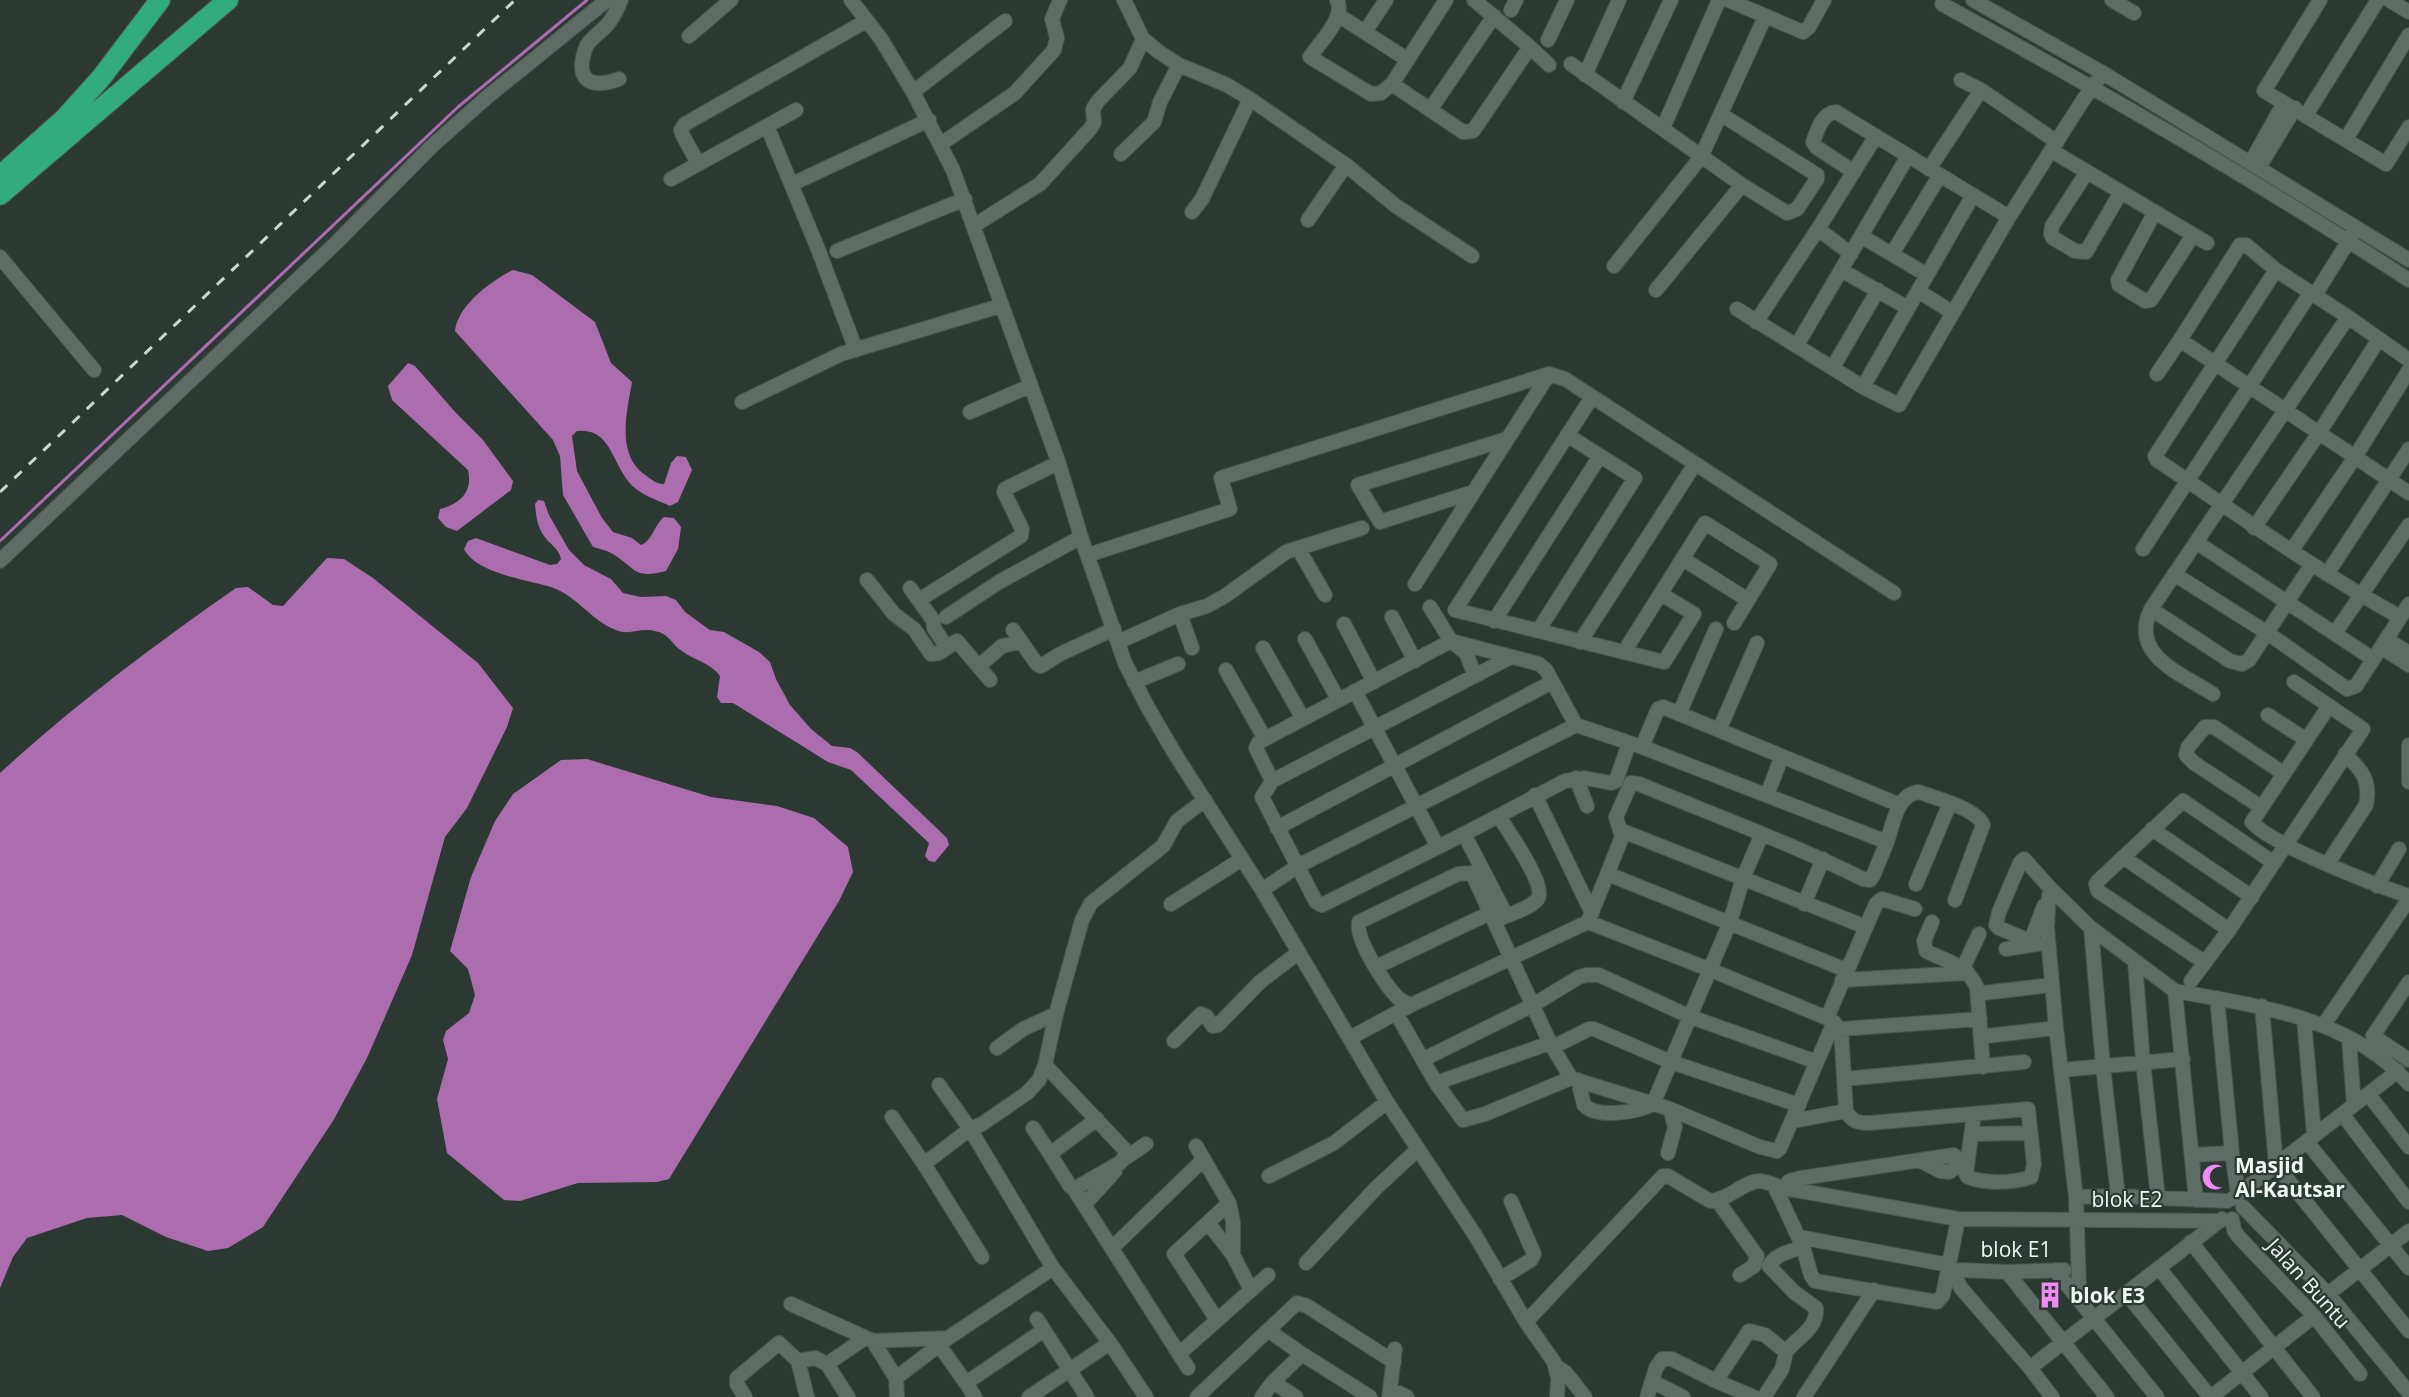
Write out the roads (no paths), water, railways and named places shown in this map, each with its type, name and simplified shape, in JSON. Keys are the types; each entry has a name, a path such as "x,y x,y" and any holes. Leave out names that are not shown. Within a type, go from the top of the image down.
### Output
{"highway":[{"path":"0,176 64,119 101,78 160,0"},
{"path":"0,195 228,0"}],"street":[{"path":"0,561 336,243 432,146 495,90 607,0"},
{"path":"620,79 608,83 591,83 583,74 584,51 587,44 613,17 621,0"},
{"path":"689,36 731,0"},
{"path":"851,0 881,39 913,92 941,144 965,199 1000,306 1058,463 1081,537 1134,682 1175,754 1262,890 1417,1150 1443,1185 1572,1397"},
{"path":"941,144 1015,93 1054,50 1057,38 1052,19 1060,0"},
{"path":"1124,0 1143,39 1179,65 1227,85 1250,99 1346,165 1396,206 1472,256"},
{"path":"1337,0 1338,15 1310,57 1371,94 1381,93 1392,84 1446,0"},
{"path":"1365,32 1386,0"},
{"path":"1474,0 1549,65"},
{"path":"1548,40 1567,0"},
{"path":"1584,75 1619,0"},
{"path":"1623,102 1671,0"},
{"path":"1663,128 1719,0"},
{"path":"1728,0 1803,32 1809,27 1824,0"},
{"path":"1973,0 2103,73 2409,260"},
{"path":"2112,0 2134,13"},
{"path":"2319,0 2264,91 2386,164 2409,127"},
{"path":"2255,165 2378,0"},
{"path":"2389,0 2409,12"},
{"path":"1943,1 2092,86 2409,280"},
{"path":"1338,15 1408,60"},
{"path":"587,16 596,35"},
{"path":"1430,110 1494,16"},
{"path":"1614,266 1701,157 1765,17"},
{"path":"698,163 682,134 682,127 685,124 866,21"},
{"path":"913,92 1005,21"},
{"path":"2016,44 2024,28"},
{"path":"2346,139 2409,36"},
{"path":"975,225 1040,184 1050,174 1090,129 1094,123 1093,109 1130,68 1143,39"},
{"path":"1392,84 1463,132 1473,131 1530,47"},
{"path":"1571,64 1742,185 1788,213 1797,209 1817,179 1817,175 1722,115"},
{"path":"1121,154 1154,122 1160,102 1179,65"},
{"path":"1737,309 1863,387 1899,405 2009,218 2092,86 2103,73"},
{"path":"1961,80 1981,90 2087,172 2207,243"},
{"path":"1892,254 1934,172 1981,90"},
{"path":"1192,212 1202,199 1250,99"},
{"path":"671,179 796,110"},
{"path":"1854,172 1816,147 1813,142 1825,116 1836,112 2009,218"},
{"path":"792,184 929,120"},
{"path":"767,126 792,184 856,350"},
{"path":"1756,322 1876,136"},
{"path":"1797,345 1908,156"},
{"path":"1308,220 1346,165"},
{"path":"2087,172 2052,226 2053,238 2075,251 2086,252 2121,192"},
{"path":"1656,290 1742,185"},
{"path":"1863,387 1973,195"},
{"path":"837,250 965,199"},
{"path":"2156,212 2118,280 2119,285 2145,301 2151,300 2193,234"},
{"path":"2143,549 2354,225"},
{"path":"1818,229 1851,254"},
{"path":"1862,236 1927,275"},
{"path":"2157,374 2240,245 2246,245 2276,270 2409,360"},
{"path":"0,257 94,370"},
{"path":"1841,270 1908,308"},
{"path":"2276,270 2155,452 2157,460 2254,528 2292,550 2361,596 2400,617"},
{"path":"1833,367 1878,290"},
{"path":"1918,291 1952,312"},
{"path":"742,402 824,362 856,350 1000,306"},
{"path":"2212,694 2160,659 2150,649 2144,630 2145,621 2174,574 2348,317"},
{"path":"2254,528 2319,433 2379,339"},
{"path":"2181,340 2409,493"},
{"path":"2292,550 2355,457 2409,370"},
{"path":"1415,584 1549,374"},
{"path":"1088,555 1230,509 1221,478 1549,374 1565,379 1592,396 1894,593"},
{"path":"970,412 1030,386"},
{"path":"1592,396 1455,608 1458,612 1664,662 1694,614 1661,594"},
{"path":"1538,632 1635,478 1567,435"},
{"path":"1473,492 1380,522 1358,485 1507,439"},
{"path":"2326,574 2390,481 2409,449"},
{"path":"1494,621 1600,456"},
{"path":"919,600 1021,536 1022,529 1004,492 1005,489 1058,463"},
{"path":"1580,642 1695,464"},
{"path":"1624,652 1705,523 1770,564 1734,623"},
{"path":"2335,633 2409,525"},
{"path":"979,666 1017,636 1037,664 1041,666 1060,654 1207,606 1225,596 1269,563 1298,548 1362,528"},
{"path":"946,617 999,582 1081,537"},
{"path":"2196,542 2373,659"},
{"path":"1298,548 1325,595"},
{"path":"1683,559 1748,600"},
{"path":"2151,609 2239,665 2249,660 2312,564"},
{"path":"2174,574 2266,632 2347,689 2356,686 2409,604"},
{"path":"867,580 894,614 914,629 931,654 935,655 957,641 960,642 990,680"},
{"path":"910,588 933,620 934,628 947,648"},
{"path":"1430,607 1451,641 1463,649 1475,676"},
{"path":"1180,614 1192,648"},
{"path":"1392,617 1416,661"},
{"path":"1344,624 1374,682"},
{"path":"1679,714 1716,629"},
{"path":"1305,639 1338,699"},
{"path":"1272,781 1256,748 1259,742 1302,717 1416,661 1451,641 1539,664 1546,670 1576,725 1636,745 1887,842"},
{"path":"1719,730 1757,643"},
{"path":"2384,643 2409,653"},
{"path":"2384,643 2409,665"},
{"path":"1263,648 1302,717"},
{"path":"1511,657 1272,781 1262,797 1316,902 1322,905 1565,781 1576,778 1596,779 1611,783 1616,781 1658,709 1663,707 1900,805"},
{"path":"1134,682 1178,664"},
{"path":"1226,670 1265,739"},
{"path":"1277,828 1552,682"},
{"path":"2191,981 2252,897 2363,729 2294,682"},
{"path":"1355,691 1438,847"},
{"path":"2323,1026 2405,914 2409,897 2377,886 2286,845 2252,822 2329,706"},
{"path":"2268,716 2305,739"},
{"path":"1262,890 1298,866 1576,725"},
{"path":"2261,807 2194,763 2186,754 2188,747 2205,727 2214,727 2283,773"},
{"path":"2409,746 2409,782"},
{"path":"2328,863 2366,805 2368,795 2367,779 2345,754"},
{"path":"1767,795 1782,756"},
{"path":"1576,778 1587,806"},
{"path":"1350,1038 1396,1012 1511,959 1590,918 1622,837 1616,817 1628,785 1633,783 1870,880 1876,870 1900,805 1912,792 1919,792 1976,815 1983,825 1955,900"},
{"path":"1535,795 1590,918 1834,1023 1980,1019"},
{"path":"924,1164 970,1129 982,1124 1027,1093 1039,1080 1045,1065 1056,1014 1082,920 1091,903 1163,846 1177,821 1205,800"},
{"path":"2204,963 2098,891 2098,881 2177,804 2186,801 2274,863"},
{"path":"1916,884 1950,804"},
{"path":"1376,967 1497,916 1532,904 1539,898 1537,879 1498,816"},
{"path":"2152,829 2252,897"},
{"path":"1620,830 1866,927"},
{"path":"1464,834 1497,916 1511,959 1552,1045 1575,1079 1584,1105 1591,1110 1605,1113 1642,1110 1653,1104 1711,970 1730,922 1743,878 1762,834"},
{"path":"2377,886 2399,849"},
{"path":"2123,857 2229,930"},
{"path":"1171,904 1242,859"},
{"path":"1804,904 1823,859"},
{"path":"2039,942 1997,927 1996,922 1998,912 2020,863 2024,859 2050,892 2091,928 2175,991 2262,1006 2323,1026 2377,1055 2398,1071 2409,1084"},
{"path":"1411,1005 1399,998 1376,967 1358,932 1359,922 1458,874 1472,873 1497,916"},
{"path":"1608,874 1730,922 1844,975 1965,970"},
{"path":"1526,1322 1660,1177 1668,1176 1706,1201 1717,1200 1761,1181 1779,1187 1958,1219 2076,1221 2076,1197 2052,985 2039,942 2050,892"},
{"path":"1396,1012 1436,1083 1460,1118 1466,1121 1575,1079 1670,1109 1773,1151 1780,1148 1793,1121 1834,1023 1844,975 1876,904 1882,899 1915,909"},
{"path":"1932,922 1924,941 1926,951 1965,970 1977,988 1983,1067"},
{"path":"2091,928 2103,1066 2118,1196"},
{"path":"1965,970 1979,934"},
{"path":"2006,949 2039,942"},
{"path":"1174,1041 1201,1014 1206,1016 1213,1026 1218,1025 1260,982 1299,952"},
{"path":"2135,962 2158,1198"},
{"path":"1424,1059 1533,1005 1579,977 1599,975 1691,1017 1817,1062"},
{"path":"2409,982 2373,1036 2409,1059"},
{"path":"1983,993 2052,985"},
{"path":"2175,991 2196,1200"},
{"path":"2217,998 2232,1153 2231,1208"},
{"path":"2262,1006 2276,1165 2409,1331"},
{"path":"997,1048 1023,1029 1056,1014"},
{"path":"2304,1019 2311,1138 2409,1268"},
{"path":"1834,1023 1844,1079 1846,1111 1850,1119 1860,1123 2028,1108 2033,1173 2031,1177 2013,1181 1968,1178 1966,1174 1974,1114"},
{"path":"1987,1036 2056,1028"},
{"path":"1436,1083 1594,1029 1671,1062 1799,1106"},
{"path":"2349,1039 2354,1105"},
{"path":"2061,1070 2183,1059"},
{"path":"1844,1079 2024,1062"},
{"path":"1045,1065 1125,1149 1126,1156 1084,1205"},
{"path":"2030,1368 2191,1242 2276,1165 2398,1071"},
{"path":"939,1085 970,1129 1053,1268 1110,1343 1146,1397"},
{"path":"2369,1095 2409,1147"},
{"path":"1269,1176 1334,1143 1388,1102"},
{"path":"1668,1153 1675,1127 1670,1109"},
{"path":"1793,1121 1846,1111"},
{"path":"2343,1114 2409,1202"},
{"path":"892,1117 982,1257"},
{"path":"1050,1154 1097,1119"},
{"path":"1033,1128 1188,1368"},
{"path":"1972,1134 2029,1133"},
{"path":"1074,1189 1146,1144"},
{"path":"1196,1146 1229,1203 1233,1222 1233,1255"},
{"path":"1306,1263 1377,1187 1417,1150"},
{"path":"2193,1155 2232,1153"},
{"path":"1112,1248 1204,1159"},
{"path":"1779,1187 1795,1179 1922,1161"},
{"path":"1843,1198 1846,1172"},
{"path":"1779,1187 1815,1281 1937,1302 1943,1295 1953,1270 1958,1219"},
{"path":"2076,1197 2118,1196 2196,1200 2231,1208 2328,1294 2409,1392"},
{"path":"1717,1200 1777,1276 1816,1308 1813,1323 1786,1352 1782,1369 1764,1397"},
{"path":"1500,1279 1531,1260 1534,1254 1512,1201"},
{"path":"1217,1320 1174,1254 1229,1203"},
{"name":"blok E2","path":"2077,1298 2079,1286 2076,1221 2231,1208"},
{"name":"Jalan Buntu","path":"2231,1208 2234,1230 2238,1236 2314,1316 2360,1374"},
{"path":"1208,1222 1233,1255 1251,1290"},
{"path":"2328,1294 2409,1231"},
{"path":"1740,1275 1801,1242"},
{"name":"blok E1","path":"1801,1242 1953,1270 2007,1272 2078,1270"},
{"path":"2191,1242 2313,1397"},
{"path":"896,1378 944,1342 1053,1268"},
{"path":"2159,1268 2261,1397"},
{"path":"1953,1270 1961,1288 2052,1397"},
{"path":"2055,1270 2157,1397"},
{"path":"2007,1272 2107,1397"},
{"path":"1179,1354 1268,1275"},
{"path":"1804,1397 1874,1290"},
{"path":"2126,1293 2211,1397 2314,1316"},
{"path":"1197,1397 1288,1312 1301,1303 1394,1356 1390,1395 1407,1397"},
{"path":"791,1304 869,1339 944,1342"},
{"path":"966,1383 1040,1325 1087,1397"},
{"path":"1269,1331 1370,1397"},
{"path":"1716,1381 1749,1331 1765,1335 1786,1352"},
{"path":"810,1361 869,1339"},
{"path":"869,1339 896,1378 897,1397"},
{"path":"944,1342 975,1397"},
{"path":"745,1397 737,1384 737,1378 779,1343 810,1361 848,1397"},
{"path":"1029,1397 1110,1343"},
{"path":"1262,1397 1302,1354"},
{"path":"1647,1397 1658,1363 1666,1358 1754,1397"},
{"path":"807,1397 810,1361"},
{"path":"1557,1372 1557,1397"},
{"path":"1557,1372 1566,1373 1585,1397"},
{"path":"1274,1382 1296,1397"},
{"path":"1653,1382 1683,1397"}],"waterway":[{"path":"0,541 458,107 587,0"}],"railway":[{"path":"0,492 515,0"}],"place":[{"name":"Masjid Al-Kautsar","path":"2215,1177"},
{"name":"blok E3","path":"2050,1295"}]}
